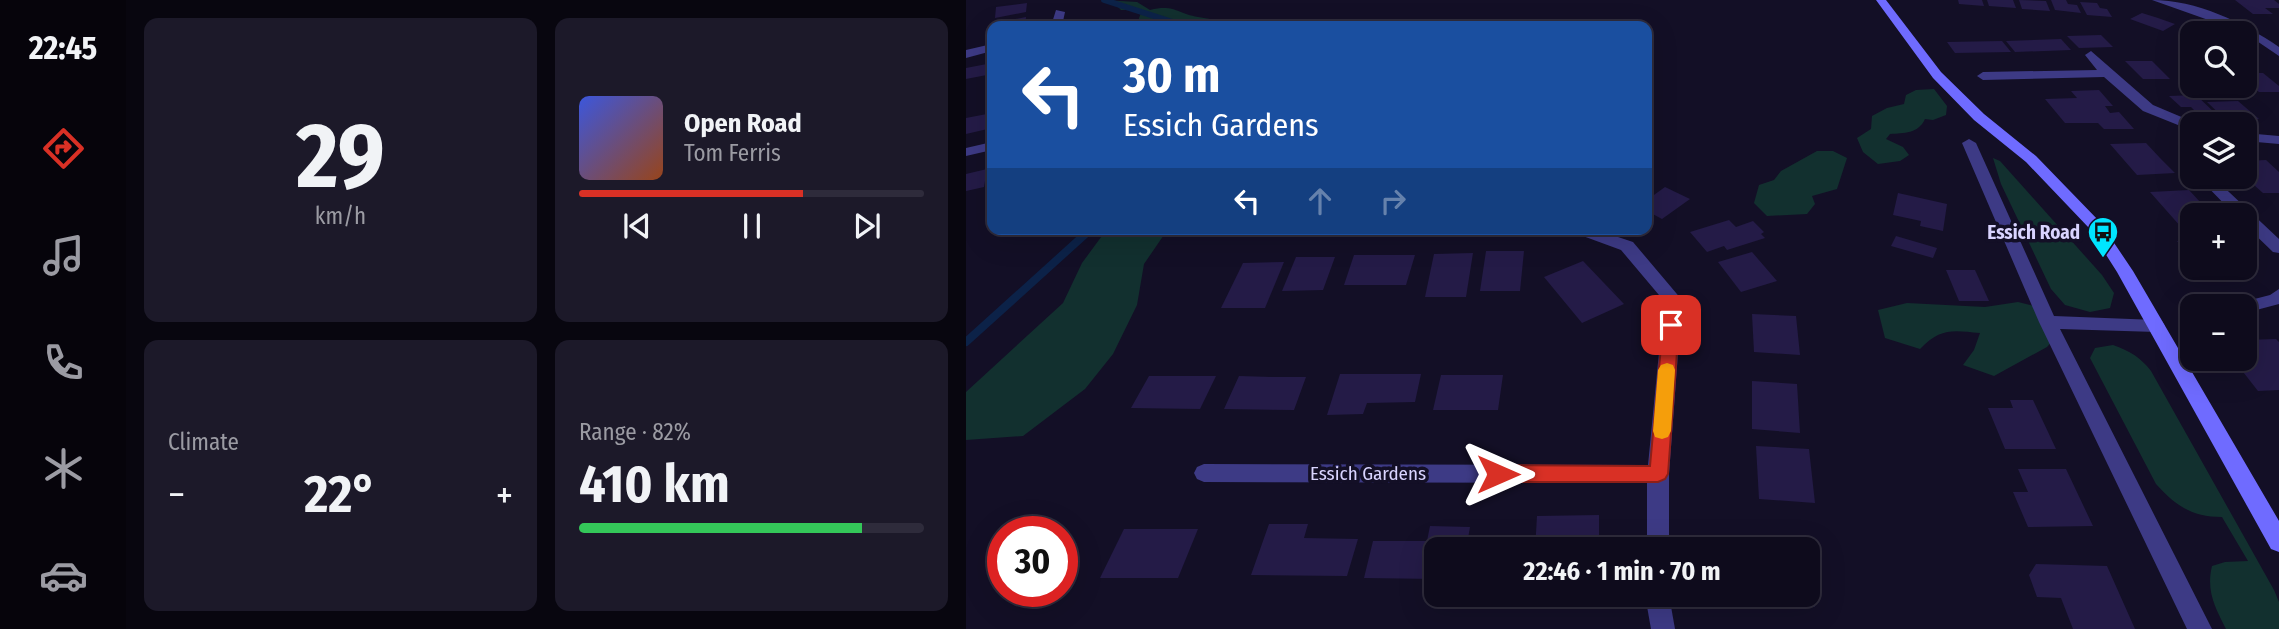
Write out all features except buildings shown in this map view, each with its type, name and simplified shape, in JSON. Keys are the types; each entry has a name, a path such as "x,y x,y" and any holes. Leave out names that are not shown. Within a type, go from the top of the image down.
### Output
{"street":[{"path":"1881,0 1937,75 1979,117 2031,159 2095,225 2279,542"},
{"path":"2157,0 2185,3 2279,52"},
{"path":"1057,21 1060,12"},
{"path":"966,54 987,48"},
{"path":"2091,55 2107,73 2148,108 2180,122"},
{"path":"1983,76 2107,73"},
{"path":"2257,138 2279,139"},
{"path":"1969,143 2048,322 2200,629"},
{"path":"966,152 987,147"},
{"path":"2216,189 2230,203"},
{"path":"2257,227 2279,248"},
{"path":"1595,235 1627,246 1673,300 1658,474 1658,537"},
{"path":"2257,304 2276,299 2279,295"},
{"path":"2048,322 2156,326"},
{"name":"Essich Gardens","path":"1204,473 1658,474"},
{"path":"1659,607 1663,629"}],"green space":[{"path":"1103,0 1137,2 1150,10 1171,9 1218,21 1138,21 1142,10 1121,10 1112,1"},
{"path":"1934,89 1947,106 1946,115 1933,120 1925,119 1919,128 1890,134 1886,139 1903,147 1909,155 1900,161 1878,164 1863,152 1857,138 1871,129 1872,116 1887,108 1904,104 1906,95 1916,90"},
{"path":"1817,151 1833,151 1847,158 1837,189 1812,196 1815,204 1807,214 1767,216 1754,203 1759,185 1774,180 1781,171"},
{"path":"1993,158 2000,161 2102,275 2114,293 2110,308 2090,312 2065,305 2051,289 2001,184"},
{"path":"1103,235 1164,235 1144,264 1137,305 1113,354 1085,389 1023,436 966,440 966,392 1063,303 1082,263"},
{"path":"2018,302 2042,308 2061,331 2047,347 1994,376 1963,365 1974,350 1980,333 1947,332 1934,337 1920,349 1885,338 1878,310 1907,303 1985,307"},
{"path":"2113,345 2134,355 2151,371 2274,590 2279,602 2279,629 2226,629 2211,591 2212,566 2225,562 2248,561 2222,517 2202,515 2185,509 2156,484 2090,358 2095,348"}],"waterway":[{"path":"1104,0 1169,21"},
{"path":"966,342 1084,235"}],"slow traffic":[{"path":"1662,431 1667,370"}],"place":[{"name":"Essich Road","path":"2103,259"}],"route":[{"path":"1498,474 1658,474 1671,325"}]}
